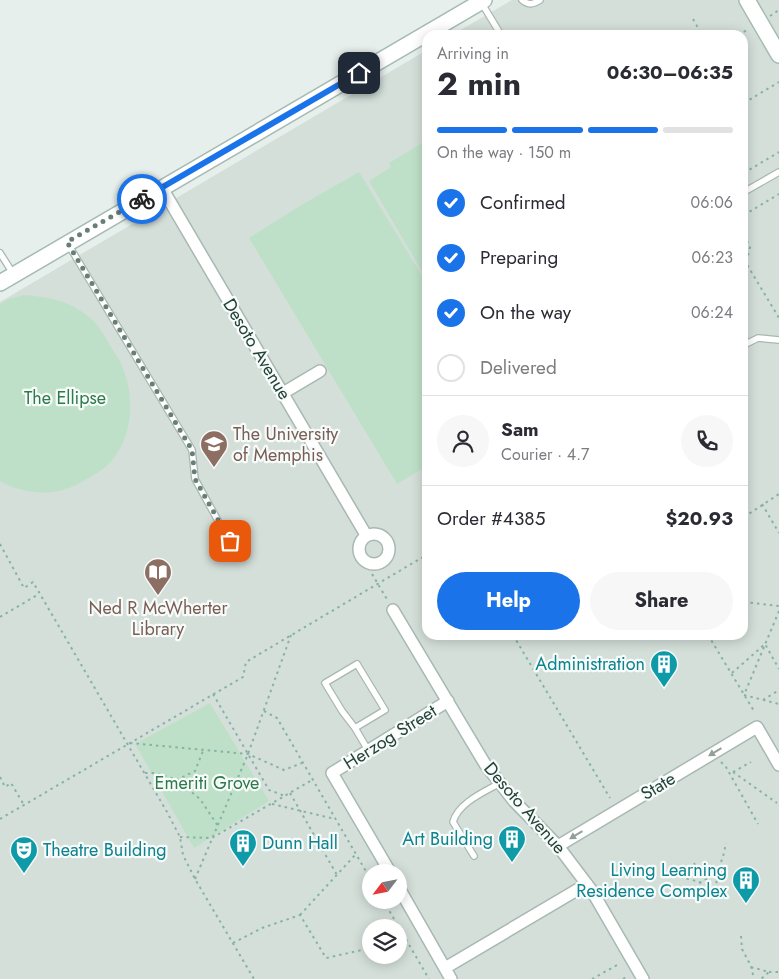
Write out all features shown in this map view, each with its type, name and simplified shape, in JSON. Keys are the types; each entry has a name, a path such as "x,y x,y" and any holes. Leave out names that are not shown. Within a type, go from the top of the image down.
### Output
{"street":[{"path":"747,0 779,55"},
{"path":"443,30 483,1"},
{"path":"0,283 67,242 422,42"},
{"name":"Desoto Avenue","path":"162,188 366,535"},
{"path":"283,393 320,371"},
{"name":"Desoto Avenue","path":"393,610 485,764 514,801 558,846 587,884 643,979"},
{"name":"Herzog Street","path":"385,864 332,772 448,701"},
{"name":"State","path":"558,846 757,727 779,764"},
{"path":"445,968 587,884"},
{"path":"408,904 451,979"}],"lane":[{"path":"522,0 527,4 533,4 540,0"},
{"path":"483,1 498,30"},
{"path":"748,190 779,172"},
{"path":"67,242 192,450 195,479 238,557"},
{"path":"0,253 14,274"},
{"path":"748,343 758,338 779,340"},
{"path":"355,728 385,710 358,664 325,683 368,750"},
{"path":"474,856 453,822 454,818 469,802 500,783"}],"path":[{"path":"693,19 699,30"},
{"path":"748,101 778,82"},
{"path":"748,171 779,152"},
{"path":"748,213 779,194"},
{"path":"748,243 750,247 748,255"},
{"path":"748,266 779,318"},
{"path":"748,514 779,494"},
{"path":"762,504 779,533"},
{"path":"0,544 24,588 33,582 128,743 180,837 183,855 195,879 254,979"},
{"path":"0,819 243,677 246,662 422,558"},
{"path":"372,574 393,610"},
{"path":"0,617 39,594"},
{"path":"748,602 779,606"},
{"path":"744,695 779,611"},
{"path":"195,879 248,754 292,634"},
{"path":"516,640 610,798"},
{"path":"711,640 754,711"},
{"path":"765,644 779,669"},
{"path":"732,673 765,644"},
{"path":"763,700 779,690"},
{"path":"213,694 269,790 285,796"},
{"path":"744,695 779,704"},
{"path":"264,710 276,718 362,864"},
{"path":"128,743 248,754 284,770 302,763"},
{"path":"177,780 196,771 203,751"},
{"path":"717,759 724,763 732,773 758,824"},
{"path":"732,773 751,762"},
{"path":"145,773 156,773 177,780 200,799 218,826"},
{"path":"732,773 777,803"},
{"path":"0,777 5,787 11,783 24,806"},
{"path":"180,837 212,838 312,780"},
{"path":"290,792 337,875"},
{"path":"271,804 335,819"},
{"path":"720,897 717,891 716,874 726,843"},
{"path":"233,943 262,928 300,915 356,854"},
{"path":"694,863 704,880"},
{"path":"699,883 716,874"},
{"path":"674,875 717,891"},
{"path":"300,915 326,958 362,950"},
{"path":"741,936 742,949 751,966 754,979"},
{"path":"407,940 429,979"},
{"path":"592,979 619,964"},
{"path":"751,966 769,972 779,972"},
{"path":"761,979 769,972"}],"shaded area":[{"name":"The University of Memphis","path":"512,0 779,0 779,979 0,979 0,302 422,53 422,640 748,640 748,30 461,30"}],"green space":[{"path":"422,143 422,271 369,181 391,167 389,163"},
{"path":"359,172 422,276 422,469 397,484 249,238"},
{"name":"The Ellipse","path":"23,295 39,296 62,302 84,313 102,332 120,362 127,380 130,416 128,429 118,451 111,462 100,471 70,488 60,491 40,493 9,486 0,481 0,304 6,300"},
{"name":"Emeriti Grove","path":"210,703 269,801 194,848 135,744"}],"way so far":[{"path":"142,199 67,242 192,450 195,479 230,541"}],"place":[{"name":"The University of Memphis","path":"214,468"},
{"name":"Ned R McWherter Library","path":"158,596"},
{"name":"Administration","path":"664,688"},
{"name":"Art Building","path":"512,863"},
{"name":"Dunn Hall","path":"243,867"},
{"name":"Theatre Building","path":"24,874"},
{"name":"Living Learning Residence Complex","path":"746,904"}],"route":[{"path":"142,199 359,73"}]}
